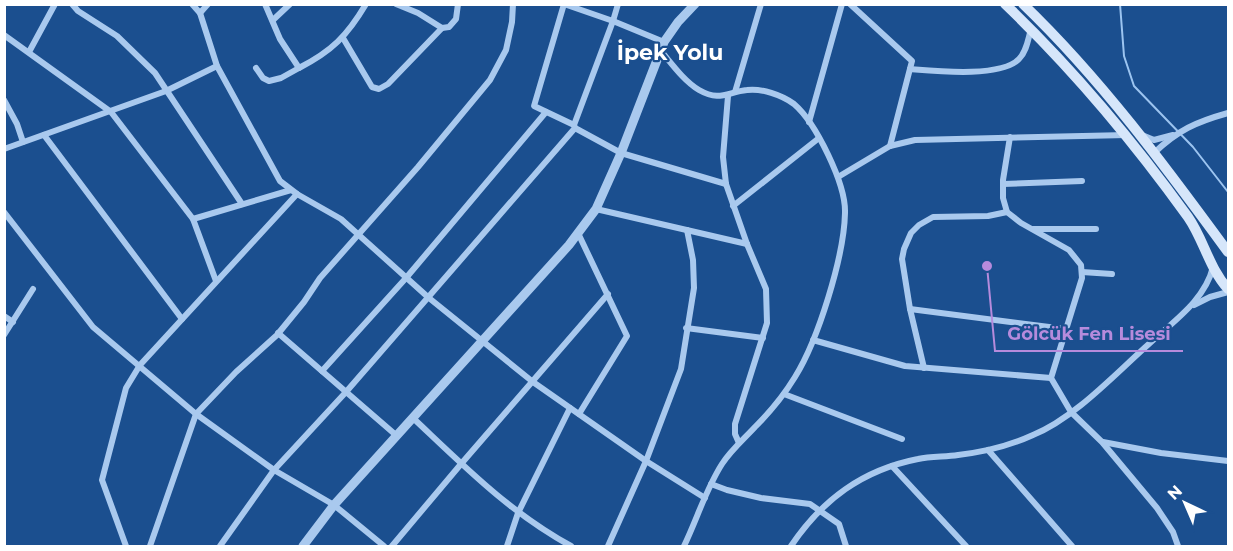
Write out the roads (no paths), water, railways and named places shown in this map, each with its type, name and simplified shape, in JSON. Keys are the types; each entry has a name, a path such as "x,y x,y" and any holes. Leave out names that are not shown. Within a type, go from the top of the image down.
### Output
{"main road":[{"path":"1005,4 1066,65 1145,161 1194,226 1216,274 1228,290"},
{"path":"1023,4 1071,52 1155,153 1228,254 1218,259 1213,267"}],"street":[{"path":"29,52 55,4"},
{"path":"72,4 117,36 155,73 242,204"},
{"path":"192,4 200,13 217,66 280,181 297,195 341,219 429,298 533,382 646,461 705,498"},
{"path":"200,13 208,4"},
{"path":"265,4 280,39 298,68"},
{"path":"273,20 290,4"},
{"path":"256,68 268,81 280,78 336,46 366,4"},
{"path":"396,4 418,13 442,28"},
{"path":"343,38 372,87 379,89 388,84 442,28 450,27 456,19 458,4"},
{"path":"150,546 196,414 278,333 304,302 320,278 490,80 506,50 513,4"},
{"path":"684,546 711,484 723,463 784,394 813,340 829,295 844,226 844,200 838,177 819,138 793,103 777,95 754,90 735,92 728,96 714,95 697,89 684,78 663,46 613,21 564,4 534,106 621,153 726,184"},
{"path":"220,546 274,470 429,298 575,127 618,4"},
{"path":"303,546 334,505 569,245 596,209 621,153 663,46 678,22 695,4"},
{"path":"735,92 761,4"},
{"path":"809,122 842,4"},
{"path":"850,4 912,61 890,146"},
{"path":"910,69 955,71 1011,66 1023,55 1031,29"},
{"path":"4,35 111,112 193,219 216,281"},
{"path":"4,149 166,91 217,66"},
{"path":"728,96 723,157 726,184 766,289 767,323 735,424 735,434 739,443"},
{"path":"4,100 17,124 23,142"},
{"path":"322,371 406,278 546,112"},
{"path":"838,177 890,146 927,139 1138,133 1154,140 1173,135 1202,120 1228,113"},
{"path":"44,135 182,319"},
{"path":"1145,161 1173,135"},
{"path":"1010,137 1004,184 1007,212 1010,216 1069,250 1081,265 1081,284 1065,328 1051,378 1071,412 1102,442 1157,508 1173,532 1178,546"},
{"path":"733,206 819,138"},
{"path":"1004,184 1082,182"},
{"path":"193,219 291,190"},
{"path":"126,546 102,480 126,388 140,365 297,195"},
{"path":"596,209 747,244"},
{"path":"4,212 93,327 196,414 274,470 334,505 384,546"},
{"path":"924,368 910,309 902,259 907,241 914,229 933,218 988,216 1007,212"},
{"path":"1032,229 1096,229"},
{"path":"608,546 646,461 679,378 694,288 693,260 687,230"},
{"path":"578,233 627,336 579,414"},
{"path":"1191,307 1209,281 1213,267"},
{"path":"1082,272 1112,274"},
{"path":"4,335 33,289"},
{"path":"791,546 802,529 820,509 849,485 876,471 918,459 988,450 1035,435 1048,428 1071,412 1191,307 1228,290"},
{"path":"393,546 608,294"},
{"path":"910,309 1065,328"},
{"path":"4,316 13,322"},
{"path":"686,328 763,338"},
{"path":"278,333 397,436"},
{"path":"813,340 905,366 1051,378"},
{"path":"784,394 902,439"},
{"path":"507,546 518,513 570,408"},
{"path":"413,418 461,464 518,513 571,546"},
{"path":"1102,442 1161,453 1228,461"},
{"path":"988,450 1072,546"},
{"path":"892,466 966,546"},
{"path":"711,484 761,498 798,502 820,509 839,524 846,546"}],"waterway":[{"path":"1120,4 1124,56 1134,86 1193,147 1228,192"}],"place":[{"name":"Gölcük Fen Lisesi","path":"987,266"}],"district":[{"name":"İpek Yolu","path":"670,52"}]}
